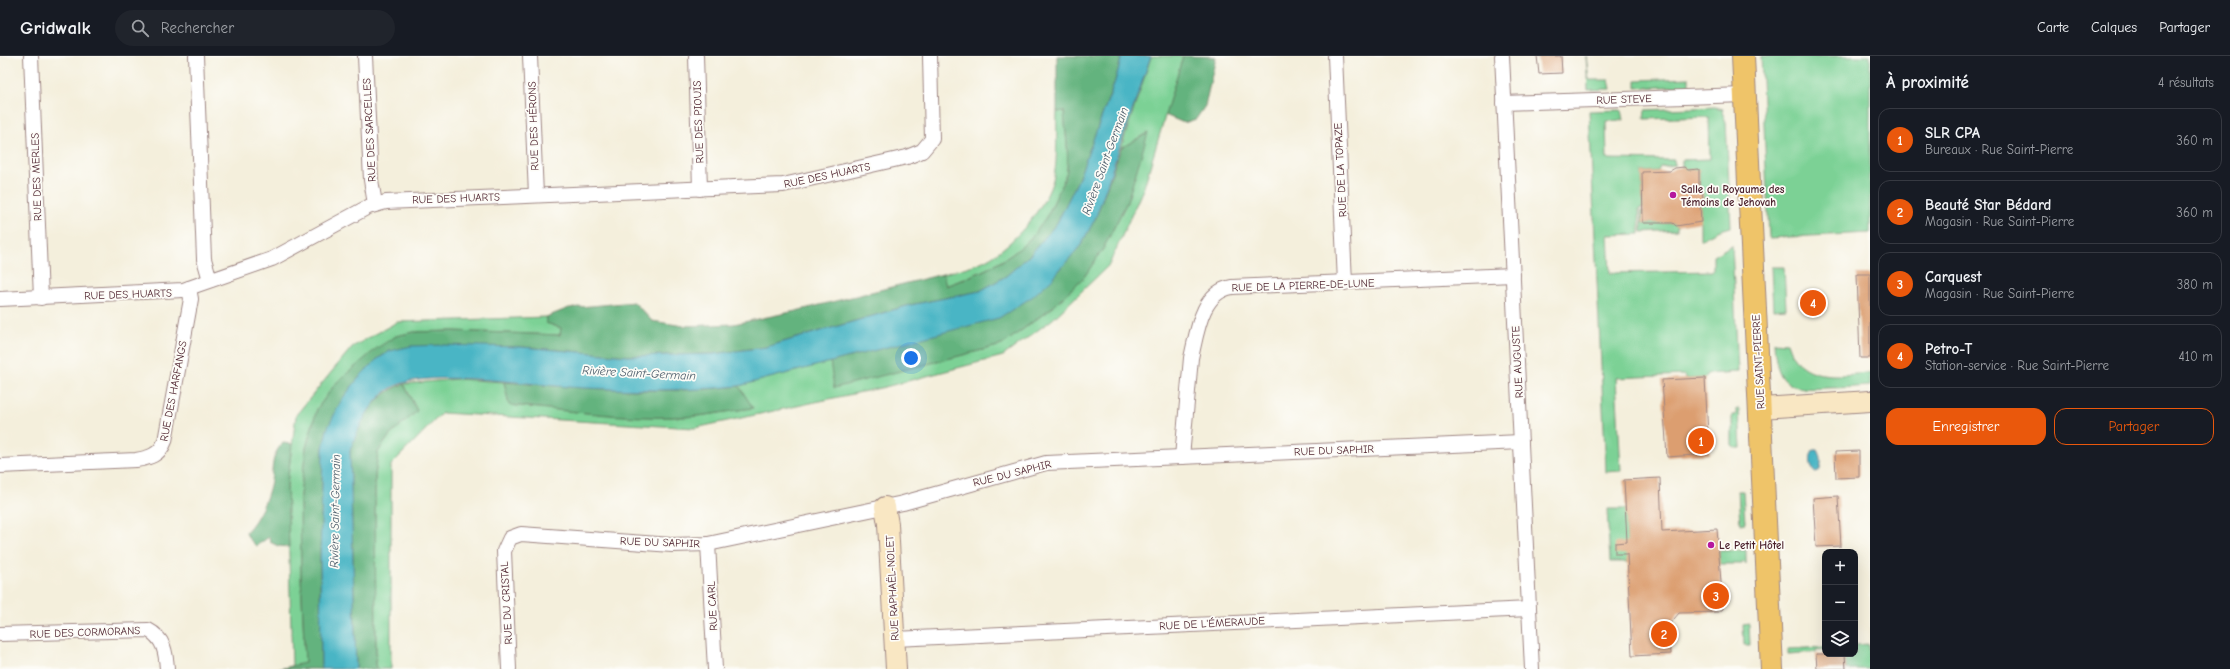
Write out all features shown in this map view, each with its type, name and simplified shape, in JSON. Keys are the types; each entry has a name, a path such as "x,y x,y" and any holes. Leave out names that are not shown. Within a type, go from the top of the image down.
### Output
{"main road":[{"name":"RUE SAINT-PIERRE","path":"1743,56 1772,669"}],"street":[{"name":"RUE DES MERLES","path":"31,56 41,298"},
{"path":"196,56 204,259 210,280"},
{"name":"RUE DES SARCELLES","path":"365,56 371,180 375,204"},
{"name":"RUE DES HÉRONS","path":"530,56 536,195"},
{"name":"RUE DES PIOUIS","path":"696,56 700,189"},
{"name":"RUE DES HUARTS","path":"0,299 175,292 272,259 375,204 393,201 792,184 907,157 926,148 933,134 930,56"},
{"name":"RUE DE LA TOPAZE","path":"1335,56 1345,283"},
{"name":"RUE AUGUSTE","path":"1502,56 1532,669"},
{"name":"RUE STEVE","path":"1504,103 1745,95"},
{"name":"RUE DE LA PIERRE-DE-LUNE","path":"1182,457 1191,358 1205,307 1212,297 1221,290 1232,287 1513,275"},
{"name":"RUE DES HARFANGS","path":"0,466 136,460 152,456 159,452 163,448 166,434 190,299 189,288"},
{"path":"1760,408 1870,402"},
{"name":"RUE DU SAPHIR","path":"510,538 527,534 672,545 708,544 885,507 1046,463 1521,442"},
{"name":"RUE RAPHAËL-NOLET","path":"885,507 888,524 896,669"},
{"name":"RUE DU CRISTAL","path":"509,669 504,559 505,545 510,538"},
{"name":"RUE CARL","path":"708,544 715,669"},
{"name":"RUE DE L'ÉMERAUDE","path":"895,639 1529,609"},
{"name":"RUE DES CORMORANS","path":"0,634 148,630 158,637 163,645 167,669"}],"green space":[{"path":"1057,56 1122,56 1115,81 1078,180 1057,223 1029,256 1006,276 980,291 910,305 766,347 713,354 628,356 522,347 390,351 376,360 361,375 342,399 323,448 320,559 321,669 278,669 305,663 301,575 300,495 306,448 317,409 336,383 377,348 396,336 414,332 452,331 560,335 561,328 546,323 546,317 569,308 634,302 652,321 684,326 734,324 796,311 943,274 946,286 965,279 998,263 1025,243 1037,230 1048,214 1064,179 1067,169 1067,148 1064,111 1057,112"},
{"path":"1183,56 1144,187 1109,265 1053,319 1003,356 885,387 695,428 442,413 391,465 391,669 376,669 375,476 378,452 390,435 417,411 404,384 457,379 504,382 509,405 614,415 686,417 752,408 739,386 830,361 835,387 1002,345 1054,306 1084,277 1103,249 1127,202 1147,133 1121,148 1151,57"},
{"path":"1183,56 1216,57 1205,106 1196,119 1184,123 1165,115"},
{"path":"1586,56 1589,80 1609,80 1611,89 1588,90"},
{"path":"1761,56 1870,56 1870,233 1769,238"},
{"path":"1689,78 1689,86 1636,88 1636,80"},
{"path":"1715,107 1723,109 1722,112 1726,122 1731,227 1717,231 1700,240 1700,204 1703,199 1702,191 1699,188 1699,170 1688,170 1682,167 1682,160 1710,159 1709,117 1644,119 1645,110"},
{"path":"1621,110 1623,120 1606,121 1607,159 1674,160 1675,165 1660,167 1658,171 1642,172 1643,208 1639,209 1640,234 1608,235 1610,273 1713,271 1713,256 1732,245 1738,372 1707,374 1705,378 1685,379 1684,375 1616,378 1621,471 1606,472 1589,111"},
{"path":"1064,111 1068,155 1066,172 1048,214 1037,230 1012,254 982,271 945,286 943,274 976,264 992,256 1015,237 1036,213 1044,201 1054,176 1057,112"},
{"path":"1148,133 1127,202 1103,249 1084,277 1054,306 1002,345 834,388 830,361 885,347 1052,279 1081,245 1096,217 1121,148"},
{"path":"1641,211 1643,211 1643,223 1673,223 1677,226 1677,230 1642,232"},
{"path":"1771,267 1784,267 1786,309 1773,310"},
{"path":"546,317 546,323 561,328 560,335 452,331 414,332 396,336 336,383 317,409 306,448 300,495 301,575 305,664 292,666 287,484 296,415 352,347 397,322"},
{"path":"1774,342 1787,343 1793,356 1800,365 1810,371 1832,375 1870,373 1870,386 1813,389 1793,386 1786,382 1777,367"},
{"path":"504,382 622,390 681,390 739,386 753,408 687,417 635,417 593,414 509,405"},
{"path":"404,384 417,411 390,435 378,452 375,476 376,669 356,669 350,451 358,430 369,410 384,395"},
{"path":"1736,409 1739,409 1741,448 1736,448 1732,445 1732,415 1736,415"},
{"path":"283,443 292,444 287,484 289,547 278,546 270,542 269,537 256,546 248,538 246,532 259,515 265,502 271,481 274,457"},
{"path":"1738,491 1743,491 1745,523 1740,524"},
{"path":"1607,509 1626,509 1628,562 1610,562"},
{"path":"1746,550 1746,565 1743,561 1742,564 1719,564 1719,551"},
{"path":"1749,624 1750,645 1744,645 1743,625"},
{"path":"1869,644 1870,669 1846,669 1845,657 1858,657 1858,645"},
{"path":"1822,647 1822,649 1816,650 1816,652 1788,654 1788,649"}],"water":[{"name":"Rivière Saint-Germain","path":"1122,56 1151,56 1096,217 1081,245 1052,279 1032,297 999,318 739,386 680,390 582,388 457,378 409,382 393,387 385,393 377,400 366,415 350,451 356,669 321,669 320,559 323,448 327,429 342,399 361,375 376,360 390,351 411,346 443,345 522,347 628,356 713,354 766,347 910,305 980,291 1006,276 1029,256 1057,223 1078,180 1115,81"},
{"path":"1813,450 1818,450 1821,460 1819,471 1814,472 1810,461"}],"building":[{"path":"1537,56 1561,56 1562,73 1539,74"},
{"name":"Salle du Royaume des Témoins de Jehovah","path":"1684,167 1688,170 1699,169 1699,188 1702,191 1703,199 1700,204 1701,222 1676,226 1673,223 1643,223 1642,172 1670,171 1675,168"},
{"path":"1857,274 1870,274 1870,358 1860,358"},
{"path":"1705,378 1709,454 1667,457 1662,380"},
{"path":"1859,451 1859,477 1836,478 1835,452"},
{"path":"1660,478 1662,532 1717,529 1723,609 1719,612 1679,613 1669,625 1671,654 1632,656 1627,554 1615,554 1615,543 1627,542 1624,480"},
{"path":"1838,496 1841,546 1816,547 1813,498"},
{"path":"1816,654 1822,654 1822,657 1845,657 1846,669 1817,669"}],"place":[{"name":"Salle du Royaume des Témoins de Jehovah","path":"1673,195"},
{"name":"Petro-T","path":"1813,303"},
{"name":"SLR CPA","path":"1701,441"},
{"name":"Le Petit Hôtel","path":"1711,545"},
{"name":"Carquest","path":"1716,596"},
{"name":"Beauté Star Bédard","path":"1664,634"}]}
